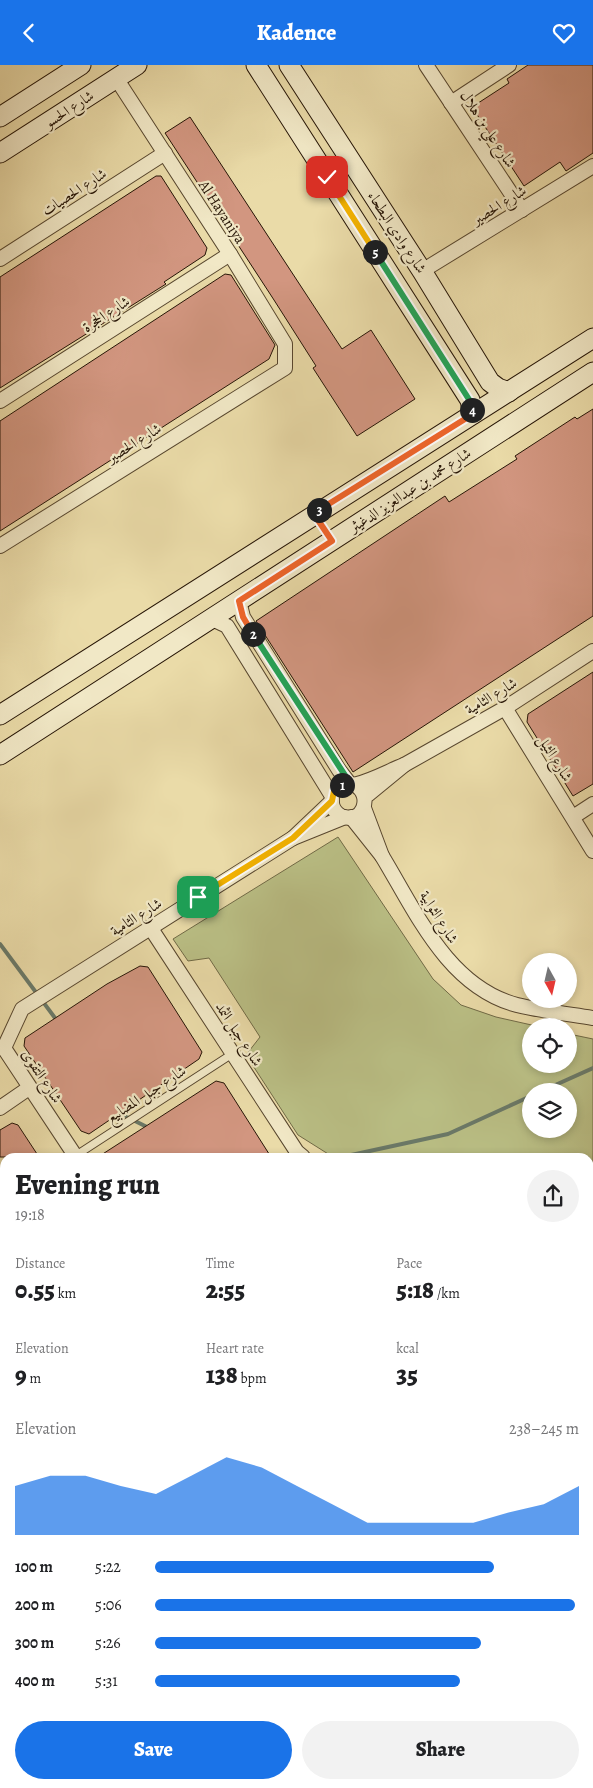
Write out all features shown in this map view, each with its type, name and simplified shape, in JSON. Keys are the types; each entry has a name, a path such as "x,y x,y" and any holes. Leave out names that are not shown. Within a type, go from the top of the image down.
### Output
{"street":[{"name":"شارع الحسو","path":"0,117 81,65"},
{"name":"شارع الحسو","path":"0,153 138,65"},
{"name":"شارع وادي البطحاء","path":"256,65 470,401 473,414"},
{"name":"شارع وادي البطحاء","path":"289,65 422,271 490,382 498,388 509,392"},
{"name":"شارع علي بن هلال","path":"426,65 522,210"},
{"path":"451,103 510,65"},
{"name":"Al Hayaniya","path":"116,78 230,254 285,344 285,368"},
{"name":"شارع الحصيات","path":"0,259 165,153"},
{"name":"شارع الحصير","path":"422,271 593,166"},
{"name":"شارع الحجرة","path":"0,401 230,254"},
{"name":"شارع محمد بن عبدالعزيز الدغيثر","path":"0,715 473,414 590,346"},
{"name":"شارع الحصير","path":"0,546 285,368"},
{"name":"شارع محمد بن عبدالعزيز الدغيثر","path":"0,755 593,372"},
{"path":"314,514 332,541"},
{"path":"239,601 243,617 339,770 352,784 360,788 382,856"},
{"path":"212,619 227,626 323,778 336,812 348,817 382,856"},
{"name":"شارع الثامية","path":"404,765 505,708 593,651"},
{"name":"شارع الثيل","path":"505,708 593,851"},
{"path":"293,838 332,799 339,787 404,765"},
{"path":"293,838 348,817 404,765"},
{"path":"573,817 593,804"},
{"name":"شارع الثامية","path":"22,1009 293,838"},
{"name":"شارع الثوابية","path":"382,856 443,955 477,987 516,1005 593,1018"},
{"name":"شارع جبل الثمد","path":"150,927 298,1153"},
{"name":"شارع التقوى","path":"22,1009 4,1049 72,1153"},
{"path":"0,1107 29,1089"}],"lane":[{"name":"شارع جبل المضابيع","path":"81,1153 232,1054"}],"green space":[{"path":"338,837 433,979 461,1005 496,1017 522,1023 522,1073 577,1073 577,1036 593,1039 593,1153 327,1153 298,1135 246,1055 260,1037 209,958 188,961 173,939"}],"building":[{"path":"528,65 593,65 593,153 566,171 560,162 524,186 472,107 509,83 507,79"},
{"path":"190,117 342,349 371,330 415,399 357,436 313,368 316,366 165,133"},
{"path":"156,176 161,176 207,248 205,255 164,282 166,284 0,388 0,277"},
{"path":"225,274 231,275 275,345 269,359 0,531 0,421"},
{"path":"593,409 593,616 353,772 256,621 445,496 449,502 517,459 515,456 575,417 577,419"},
{"path":"593,672 593,784 573,796 527,722 528,714"},
{"path":"140,966 148,967 202,1052 199,1059 89,1134 81,1131 24,1046 25,1038 107,984"},
{"path":"216,1081 224,1083 268,1153 104,1153"},
{"path":"12,1123 18,1125 36,1153 0,1153 0,1130"}],"waterway":[{"path":"0,944 58,1022"},
{"path":"560,1083 593,1068"},
{"path":"360,1153 448,1134 522,1100"},
{"path":"121,1109 127,1117 149,1128"}],"route":[{"path":"198,897 293,838 332,801 334,791 344,784 350,783 339,770 243,617 239,601 332,541 314,514 473,414 470,401 327,177"}]}
